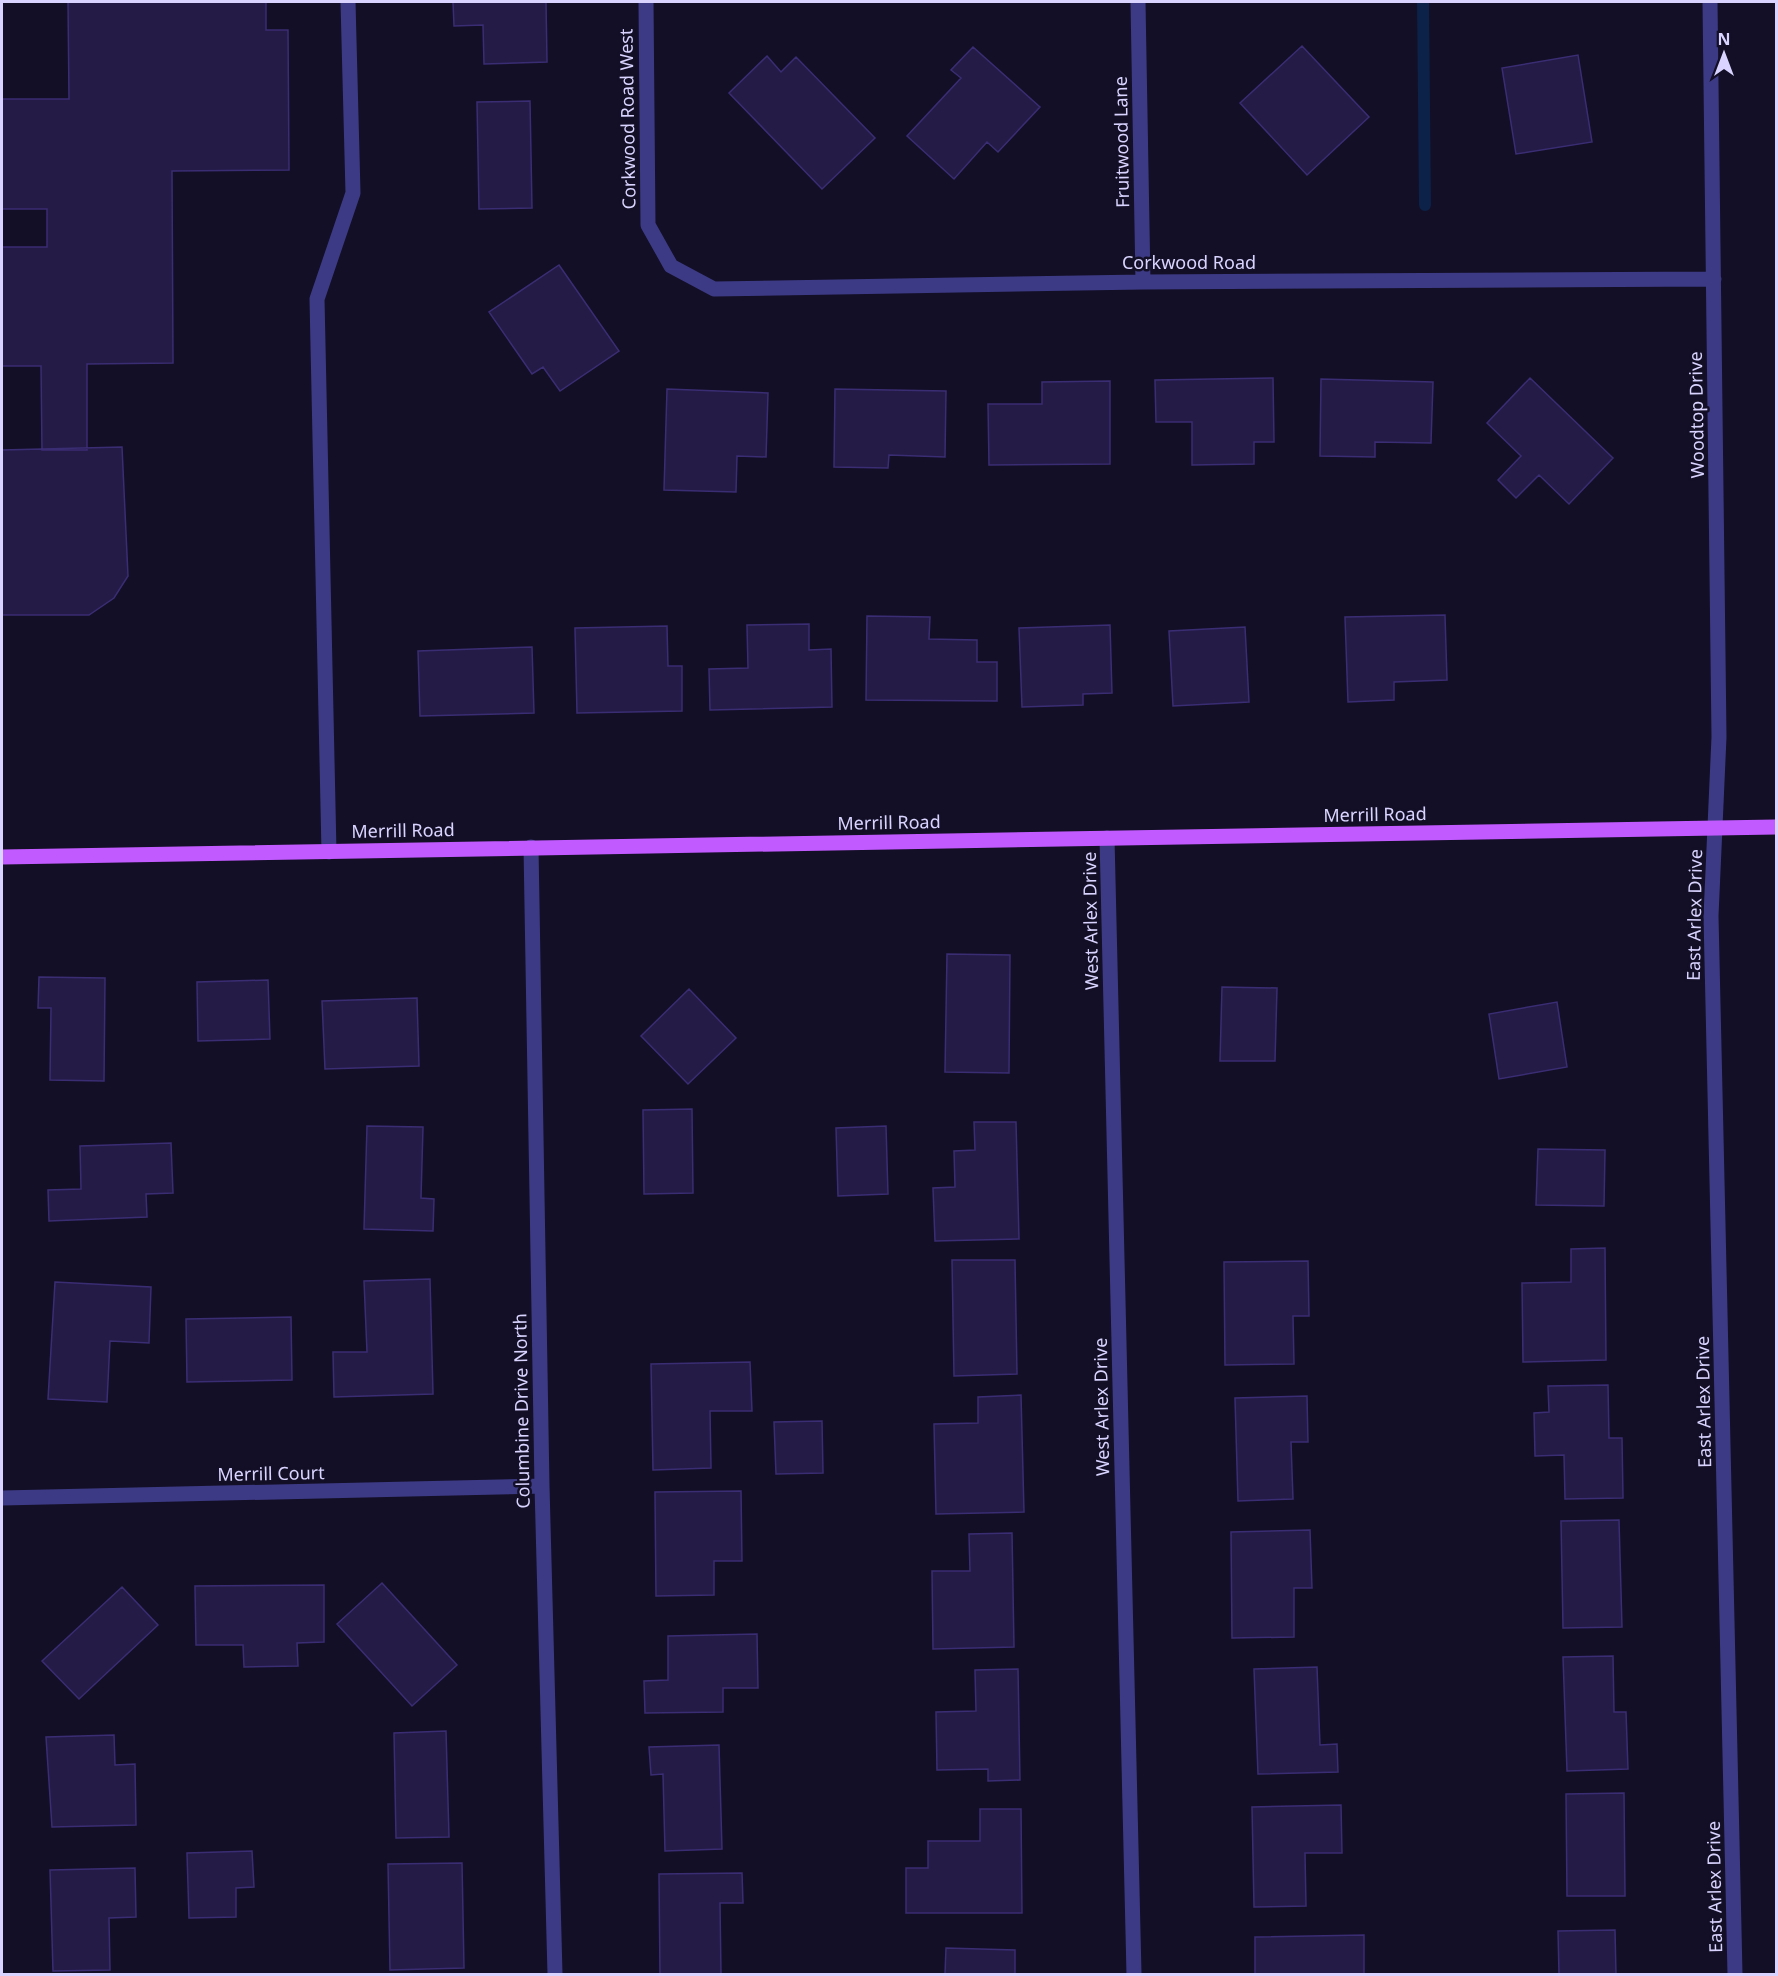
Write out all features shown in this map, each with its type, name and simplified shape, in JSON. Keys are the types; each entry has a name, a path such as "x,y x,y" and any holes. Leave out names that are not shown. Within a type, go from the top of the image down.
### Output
{"main road":[{"name":"Merrill Road","path":"2,856 1776,827"}],"street":[{"path":"329,852 317,298 353,193 348,2"},
{"name":"Corkwood Road West","path":"645,2 648,225 671,266"},
{"name":"Fruitwood Lane","path":"1138,2 1143,282"},
{"name":"Woodtop Drive","path":"1710,2 1719,737 1715,828"},
{"name":"Corkwood Road","path":"671,266 714,289 1143,282 1714,279"},
{"name":"East Arlex Drive","path":"1715,828 1711,928 1735,1974"},
{"name":"West Arlex Drive","path":"1107,838 1134,1974"},
{"name":"Columbine Drive North","path":"531,847 542,1486 555,1974"},
{"name":"Merrill Court","path":"2,1498 542,1486"}],"building":[{"path":"68,2 266,2 266,30 288,30 289,170 172,171 173,363 87,364 87,450 42,450 41,366 2,366 2,247 47,247 47,209 2,209 2,99 69,99"},
{"path":"453,2 546,2 547,62 484,64 483,25 454,26"},
{"path":"1302,46 1369,117 1307,175 1240,103"},
{"path":"973,47 1040,107 998,152 987,142 954,179 907,136 961,78 951,70"},
{"path":"1578,55 1592,142 1516,154 1502,68"},
{"path":"767,56 781,72 796,57 875,138 822,189 729,93"},
{"path":"530,101 532,208 479,209 477,102"},
{"path":"559,265 619,351 560,391 543,367 532,374 489,312"},
{"path":"1273,378 1274,442 1254,442 1254,464 1192,465 1192,422 1156,422 1155,380"},
{"path":"1530,378 1613,458 1569,504 1539,475 1516,498 1498,480 1521,456 1487,423"},
{"path":"1321,379 1433,382 1431,443 1375,442 1375,457 1320,456"},
{"path":"1110,381 1110,464 989,465 988,404 1042,404 1042,382"},
{"path":"667,389 768,393 766,457 737,456 736,492 664,490"},
{"path":"835,389 946,391 945,457 889,455 888,468 834,467"},
{"path":"122,447 128,576 114,598 89,615 2,615 2,450"},
{"path":"1445,615 1447,680 1394,682 1394,700 1348,702 1345,617"},
{"path":"867,616 930,617 929,639 977,640 977,662 997,662 997,701 866,700"},
{"path":"809,624 809,650 831,649 832,707 710,710 709,669 748,668 747,625"},
{"path":"1110,625 1112,693 1083,694 1083,705 1022,707 1019,628"},
{"path":"667,626 668,666 682,666 682,711 577,713 575,628"},
{"path":"1245,627 1249,702 1173,706 1169,631"},
{"path":"532,647 534,713 420,716 418,651"},
{"path":"947,954 1010,955 1009,1073 945,1072"},
{"path":"39,977 105,978 104,1081 50,1080 51,1008 38,1008"},
{"path":"268,980 270,1039 198,1041 197,982"},
{"path":"1222,987 1277,988 1275,1061 1220,1061"},
{"path":"689,989 736,1038 688,1084 641,1036"},
{"path":"417,998 419,1066 325,1069 322,1001"},
{"path":"1557,1002 1567,1067 1499,1079 1489,1014"},
{"path":"692,1109 693,1193 644,1194 643,1110"},
{"path":"974,1122 1016,1122 1019,1239 935,1241 933,1188 955,1187 954,1151 975,1150"},
{"path":"367,1126 423,1127 421,1198 434,1199 433,1231 364,1229"},
{"path":"886,1126 888,1194 838,1196 836,1128"},
{"path":"171,1143 173,1193 146,1194 147,1217 49,1221 48,1190 81,1189 80,1146"},
{"path":"1538,1149 1605,1150 1604,1206 1536,1205"},
{"path":"1605,1248 1606,1360 1523,1362 1522,1283 1571,1282 1571,1249"},
{"path":"952,1260 1015,1260 1017,1374 954,1376"},
{"path":"1308,1261 1309,1316 1293,1316 1294,1364 1225,1365 1224,1262"},
{"path":"430,1279 433,1394 334,1397 333,1352 367,1352 364,1281"},
{"path":"55,1282 151,1287 149,1343 110,1341 107,1402 48,1399"},
{"path":"291,1317 292,1380 187,1382 186,1319"},
{"path":"750,1362 752,1411 710,1411 711,1468 653,1470 651,1364"},
{"path":"1608,1385 1609,1438 1622,1438 1623,1498 1565,1499 1564,1455 1535,1456 1534,1413 1549,1412 1548,1386"},
{"path":"1021,1395 1024,1512 936,1514 934,1424 978,1423 978,1397"},
{"path":"1307,1396 1308,1442 1291,1442 1293,1499 1238,1501 1235,1398"},
{"path":"822,1421 823,1473 776,1474 774,1422"},
{"path":"741,1491 742,1561 714,1561 714,1595 656,1596 655,1492"},
{"path":"1619,1520 1622,1627 1563,1628 1561,1521"},
{"path":"1310,1530 1312,1588 1294,1588 1294,1637 1232,1638 1231,1532"},
{"path":"1012,1533 1014,1647 933,1649 932,1571 970,1571 969,1534"},
{"path":"382,1583 457,1665 412,1706 337,1624"},
{"path":"324,1585 324,1642 297,1643 298,1666 244,1667 243,1645 196,1645 195,1586"},
{"path":"122,1587 158,1625 79,1699 42,1661"},
{"path":"757,1634 758,1688 723,1688 723,1712 645,1713 644,1681 668,1680 668,1636"},
{"path":"1613,1656 1614,1712 1626,1712 1628,1769 1567,1771 1563,1657"},
{"path":"1317,1667 1320,1745 1337,1744 1338,1772 1258,1774 1254,1669"},
{"path":"1018,1669 1020,1780 988,1781 988,1769 937,1770 936,1712 976,1711 975,1670"},
{"path":"446,1731 449,1837 396,1838 394,1733"},
{"path":"114,1735 115,1765 135,1764 136,1825 52,1827 46,1737"},
{"path":"719,1745 722,1849 665,1851 663,1774 651,1775 649,1747"},
{"path":"1624,1793 1625,1896 1567,1896 1566,1794"},
{"path":"1341,1805 1342,1853 1305,1853 1306,1906 1254,1907 1252,1807"},
{"path":"980,1809 1021,1809 1022,1913 906,1913 906,1868 928,1868 928,1841 980,1841"},
{"path":"252,1851 254,1887 236,1888 236,1917 189,1918 187,1853"},
{"path":"462,1863 464,1968 390,1970 388,1864"},
{"path":"135,1868 136,1917 109,1918 110,1970 53,1971 50,1870"},
{"path":"742,1873 743,1903 720,1903 721,1974 660,1974 659,1874"},
{"path":"1615,1930 1616,1974 1559,1974 1558,1931"},
{"path":"1364,1935 1364,1974 1255,1974 1255,1937"},
{"path":"946,1948 1015,1950 1015,1974 945,1974"}],"waterway":[{"path":"1423,2 1425,205"}]}
